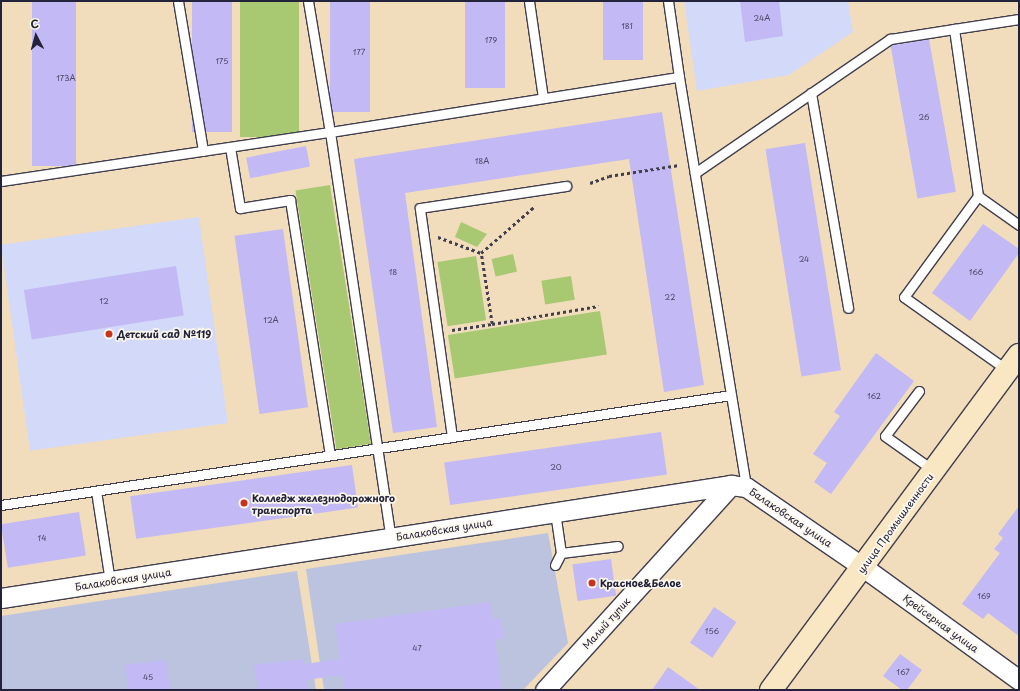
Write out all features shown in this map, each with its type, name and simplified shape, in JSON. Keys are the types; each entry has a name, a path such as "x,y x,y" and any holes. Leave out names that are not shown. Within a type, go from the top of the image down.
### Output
{"main road":[{"name":"улица Промышленности","path":"771,690 1013,363"}],"street":[{"name":"Балаковская улица","path":"1,598 554,512 739,486 863,567"},
{"name":"Малый тупик","path":"545,690 739,486"},
{"name":"Крейсерная улица","path":"863,567 1019,680"}],"lane":[{"path":"178,1 203,150"},
{"path":"308,1 330,132 391,538"},
{"path":"529,1 543,98"},
{"path":"668,1 731,395 739,486"},
{"path":"695,173 890,39 1019,19"},
{"path":"954,29 978,196 904,297 1013,363"},
{"path":"1,181 330,132 679,77"},
{"path":"811,93 848,308"},
{"path":"230,147 240,208 290,200 330,455"},
{"path":"452,437 420,208 566,186"},
{"path":"978,196 1019,225"},
{"path":"919,391 886,436 933,470"},
{"path":"1,505 731,395"},
{"path":"96,491 110,581"},
{"path":"554,512 561,553 555,565"},
{"path":"561,553 618,546"}],"path":[{"path":"590,183 609,176 693,163"},
{"path":"481,253 555,188"},
{"path":"423,231 481,253"},
{"path":"481,253 492,324"},
{"path":"437,332 598,306"}],"shaded area":[{"path":"684,1 848,1 853,32 789,75 697,91"},
{"name":"Детский сад №119","path":"199,217 228,423 30,451 1,245"},
{"path":"548,533 568,643 523,690 324,690 306,569"},
{"path":"297,571 316,690 1,690 1,616"}],"green space":[{"path":"240,1 299,1 299,137 240,137"},
{"path":"330,185 371,444 336,449 295,190"},
{"path":"461,222 487,234 477,247 455,237"},
{"path":"513,254 517,272 496,276 492,259"},
{"path":"476,256 486,320 448,326 437,262"},
{"path":"571,276 575,300 545,304 541,281"},
{"path":"600,311 607,354 455,379 448,335"}],"building":[{"path":"32,1 76,1 76,166 32,166"},
{"path":"192,1 232,1 232,132 192,132"},
{"path":"330,1 370,1 370,112 330,112"},
{"path":"465,1 505,1 505,88 465,88"},
{"path":"603,1 643,1 643,60 603,60"},
{"path":"740,1 779,1 783,36 745,42"},
{"path":"929,39 956,192 918,198 891,46"},
{"path":"662,112 704,385 664,392 629,159 405,193 437,427 393,433 354,159"},
{"path":"805,143 841,370 801,376 765,149"},
{"path":"306,146 310,167 250,178 246,158"},
{"path":"983,224 1019,249 1019,253 970,321 932,293"},
{"path":"283,229 308,407 260,414 234,236"},
{"path":"176,266 184,315 32,339 24,290"},
{"path":"876,353 914,381 831,494 814,482 827,463 813,454 840,416 834,412"},
{"path":"661,432 667,475 450,505 444,462"},
{"name":"Колледж железнодорожного транспорта","path":"352,465 358,508 136,539 130,496"},
{"path":"1019,506 1019,636 988,613 983,619 962,604 1000,553 994,549 1003,538 998,534"},
{"path":"79,512 86,555 8,568 1,524"},
{"path":"611,559 616,596 578,601 572,564"},
{"path":"490,602 493,619 501,618 504,638 495,640 502,690 345,690 342,675 306,680 308,690 258,690 254,665 303,659 304,664 340,659 335,624"},
{"path":"714,607 736,622 712,658 690,643"},
{"path":"900,654 922,670 907,690 902,690 883,676"},
{"path":"166,660 170,690 129,690 125,665"},
{"path":"668,667 700,690 652,690"}],"place":[{"name":"Детский сад №119","path":"109,334"},
{"name":"Колледж железнодорожного транспорта","path":"244,503"},
{"name":"Красное&Белое","path":"592,583"}]}
